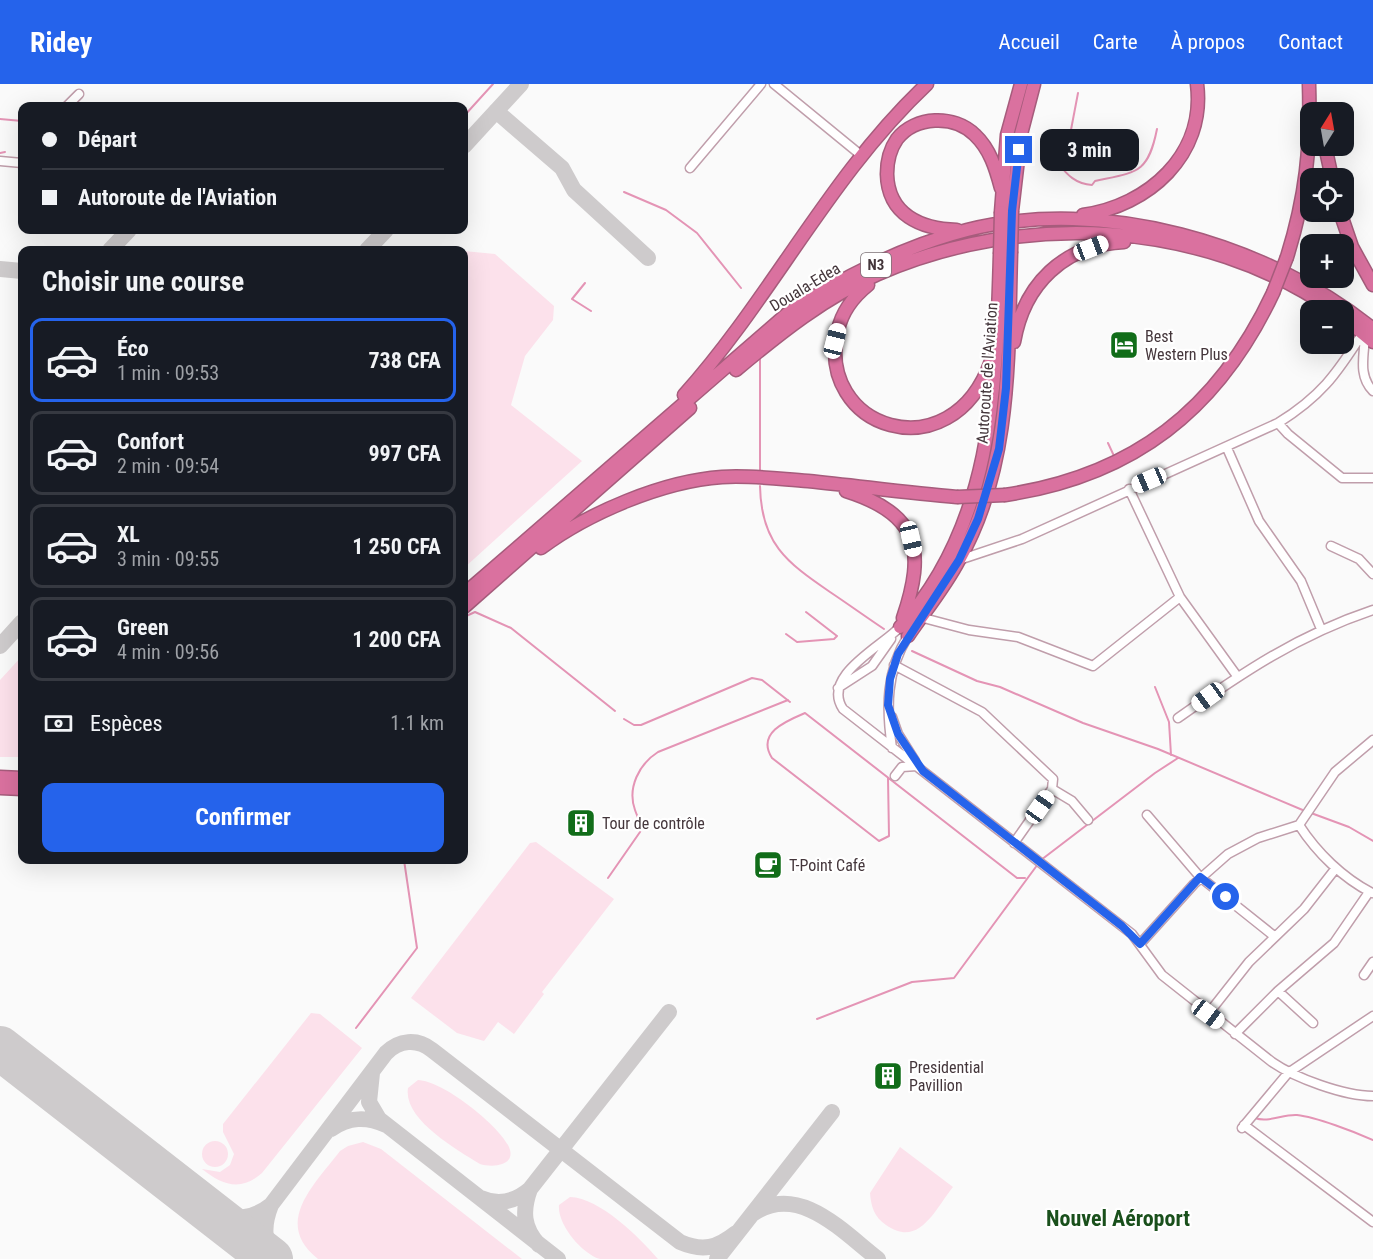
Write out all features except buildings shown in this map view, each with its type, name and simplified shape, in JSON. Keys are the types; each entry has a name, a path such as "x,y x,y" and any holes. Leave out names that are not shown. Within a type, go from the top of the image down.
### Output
{"highway":[{"path":"658,424 725,347 775,273 862,156 927,84"},
{"name":"Autoroute de l'Aviation","path":"1006,211 1001,188 1007,135 1022,84"},
{"name":"Autoroute de l'Aviation","path":"900,632 959,560 978,519 999,449 1006,388 1006,211 1021,134 1034,84"},
{"path":"1044,220 1102,213 1129,204 1163,179 1181,156 1196,116 1197,84"},
{"path":"469,595 575,526 639,497 703,479 722,477 821,483 957,497 1005,495 1062,484 1119,461 1163,434 1208,395 1235,363 1254,332 1273,293 1299,217 1310,158 1309,84"},
{"path":"1314,84 1317,102"},
{"path":"967,230 938,229 920,224 898,208 890,197 887,169 890,153 897,140 908,129 923,122 941,119 963,126 976,135 986,148 1001,188"},
{"name":"Douala-Edea","path":"469,595 658,424 773,326 804,303 876,265 967,230 1044,220 1121,224 1197,238 1273,266 1328,296 1368,335"},
{"path":"1343,222 1352,247 1373,285"},
{"name":"Douala-Edea","path":"469,595 793,323 876,275 917,258 1021,235 1102,234 1173,243 1221,255 1287,284 1315,300"},
{"path":"1006,388 1017,326 1030,294 1041,279 1077,253 1104,243 1134,241 1194,251 1252,268"},
{"name":"Autoroute de l'Aviation","path":"916,615 950,556 970,511 989,435 1005,253"},
{"path":"917,258 879,277 858,292 846,309 835,341 836,364 841,381 852,399 865,412 884,424 905,428 943,422 958,412 978,390 998,343"},
{"path":"1354,325 1368,335"},
{"path":"821,483 873,500 891,510 903,523 911,539 915,571 914,586 900,632"},
{"path":"0,777 18,778"},
{"path":"0,788 18,789"}],"street":[{"path":"690,168 761,84"},
{"path":"774,84 862,156"},
{"path":"71,102 79,94"},
{"path":"0,161 18,163"},
{"path":"1368,335 1363,372 1364,382 1373,391"},
{"path":"959,560 1022,538 1128,489 1227,448 1278,423 1307,405 1321,392 1368,335"},
{"path":"1278,423 1288,434 1342,478 1373,478"},
{"path":"1227,448 1259,521 1301,581 1321,629"},
{"path":"1128,489 1180,597 1237,676"},
{"path":"1331,546 1359,559 1373,574"},
{"path":"916,615 1018,637 1093,666 1180,597"},
{"path":"1178,718 1237,676 1293,642 1373,610"},
{"path":"900,632 872,666 838,689 838,700 843,709 1122,926 1140,944 1162,975 1208,1014 1288,1073 1344,1093 1373,1096"},
{"name":"Autoroute de l'Aviation","path":"892,748 888,705 900,632"},
{"path":"894,665 982,712 1053,779 1052,789 1014,843"},
{"path":"888,705 898,734 920,768"},
{"path":"1140,944 1200,877 1239,847 1299,825 1335,772 1373,740"},
{"path":"895,776 902,767 920,768"},
{"path":"1052,789 1072,801 1088,820"},
{"path":"1147,815 1200,877 1274,936"},
{"path":"1235,1034 1278,991 1334,943 1371,893 1336,868 1318,850 1299,825"},
{"path":"1208,1014 1274,936 1304,909 1336,868"},
{"path":"1364,975 1373,962"},
{"path":"1278,991 1313,1023"},
{"path":"1373,1016 1288,1073 1243,1126 1373,1222"}],"shaded area":[{"path":"468,251 495,254 554,306 553,320 525,356 511,405 582,461 468,564"},
{"path":"18,660 18,757 0,757 0,680"},
{"path":"536,842 614,899 542,992 544,994 514,1034 498,1022 484,1041 457,1033 411,998 530,843"},
{"path":"311,1013 320,1014 362,1048 262,1173 247,1183 232,1184 217,1179 202,1169 220,1172 230,1165 234,1154 223,1132 223,1124"},
{"path":"418,1080 441,1087 481,1115 508,1145 510,1157 507,1161 491,1166 480,1164 445,1142 422,1122 409,1100 408,1088"},
{"path":"215,1141 224,1145 228,1154 224,1163 215,1167 206,1163 202,1154 206,1145"},
{"path":"363,1142 381,1149 522,1259 318,1259 305,1245 299,1232 298,1218 302,1204 340,1151"},
{"path":"900,1147 953,1187 925,1224 908,1232 898,1231 886,1225 876,1215 870,1193"},
{"path":"570,1197 582,1199 606,1211 630,1230 658,1259 600,1259 593,1256 579,1245 562,1221 559,1205"}],"waterway":[{"path":"468,112 493,84"},
{"path":"1078,93 1070,135 1058,133 1055,150 1066,152 1065,158 1058,163 1068,175 1077,181 1092,185 1095,181 1131,172 1138,168 1145,163 1149,155 1157,129"},
{"path":"0,119 18,121"},
{"path":"0,153 5,152"},
{"path":"624,192 666,210 697,233 741,288"},
{"path":"585,283 572,299 591,311"},
{"path":"760,358 760,470"},
{"path":"1108,443 1114,456"},
{"path":"760,486 765,522 779,549 814,581 884,629"},
{"path":"468,615 475,612 511,628 615,711"},
{"path":"786,634 797,642 834,639 837,636 806,612"},
{"path":"912,651 977,681 1000,687 1083,723 1158,749 1305,811"},
{"path":"624,719 634,725 641,725 752,678 762,680 790,702"},
{"path":"1155,687 1169,722 1171,755"},
{"path":"608,878 640,832 640,823 633,802 634,785 640,770 651,757 658,752 788,700"},
{"path":"888,778 889,836 879,841 772,758 768,749 770,735 782,724 805,713 1017,878 1025,878"},
{"path":"1041,860 1178,758"},
{"path":"1311,813 1349,827 1373,841"},
{"path":"356,1028 417,948 405,864"},
{"path":"817,1019 912,982 954,978 1038,864"},
{"path":"1255,1118 1265,1120 1292,1115 1305,1116 1373,1140"}],"taxiway":[{"path":"468,142 521,84"},
{"path":"496,111 562,168 574,190 648,258"},
{"path":"114,246 125,234"},
{"path":"371,246 382,234"},
{"path":"0,269 18,271"},
{"path":"0,646 18,626"},
{"path":"539,1245 527,1226 525,1212 530,1189 669,1012"},
{"path":"210,1212 242,1218 257,1214 271,1205 386,1053 402,1043 414,1042 432,1050 680,1242 703,1248 716,1245 736,1233"},
{"path":"372,1073 369,1102 379,1119 558,1259"},
{"path":"717,1259 832,1112"},
{"path":"331,1129 344,1122 358,1119 386,1125"},
{"path":"481,1198 494,1202 507,1201 519,1197 530,1189"},
{"path":"754,1213 771,1205 788,1204 804,1208 836,1225 878,1259"},
{"path":"271,1205 265,1233 268,1246 275,1259"}],"runway":[{"path":"0,1048 271,1259"}],"place":[{"name":"Best Western Plus","path":"1124,345"},
{"name":"Tour de contrôle","path":"581,823"},
{"name":"T-Point Café","path":"768,865"},
{"name":"Presidential Pavillion","path":"888,1076"}],"district":[{"name":"Nouvel Aéroport","path":"1118,1218"}],"route":[{"path":"1019,150 1012,211 1006,388 999,449 978,519 959,560 901,646 890,679 888,705 898,734 923,771 1122,926 1140,944 1200,877 1226,897"}]}
